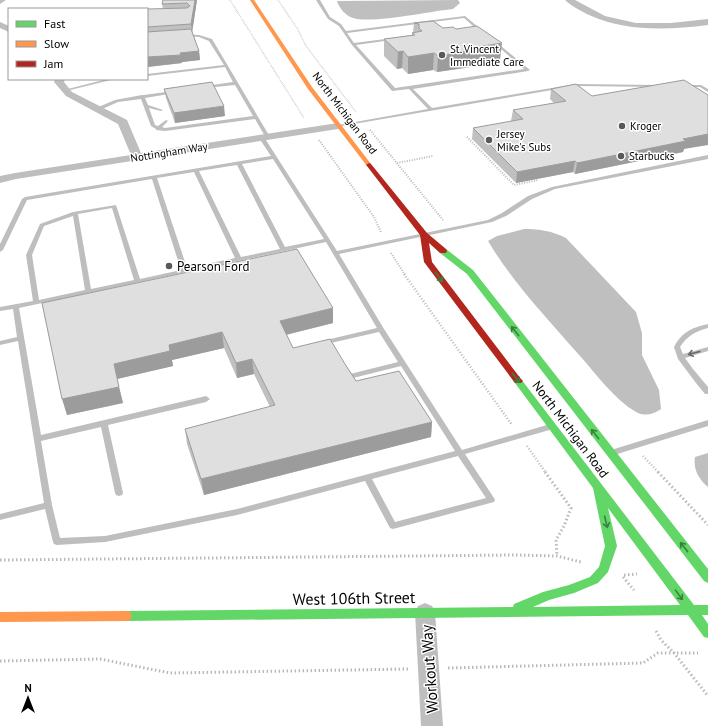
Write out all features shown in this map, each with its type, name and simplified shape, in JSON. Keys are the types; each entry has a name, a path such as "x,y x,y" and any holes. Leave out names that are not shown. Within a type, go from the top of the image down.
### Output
{"main road":[{"name":"North Michigan Road","path":"252,0 310,88 338,126 424,235 470,272 708,578"},
{"name":"North Michigan Road","path":"424,235 428,262 597,484 708,634"},
{"path":"511,611 547,595 570,590 594,580 604,569 611,546 597,484"},
{"name":"West 106th Street","path":"0,617 708,610"}],"street":[{"path":"569,0 591,14 613,21 630,24 675,26 708,22"},
{"path":"60,80 69,94 123,122 136,157"},
{"name":"Nottingham Way","path":"0,180 15,176 338,126"},
{"name":"Workout Way","path":"425,612 432,726"}],"lane":[{"path":"318,0 329,18 340,25 344,32 353,44 394,90 528,70 465,17 344,32"},
{"path":"470,28 477,27"},
{"path":"180,35 199,36 211,40 257,117 275,157 336,253 381,330 491,500 393,526 367,478"},
{"path":"353,44 389,39 398,40"},
{"path":"148,75 226,66"},
{"path":"66,90 109,80"},
{"path":"196,89 237,83"},
{"path":"338,126 576,85 662,86"},
{"path":"678,86 701,86 708,91"},
{"path":"410,87 431,110"},
{"path":"98,109 117,101 181,91"},
{"path":"142,96 153,126 158,129 165,130 257,117"},
{"path":"146,106 161,110"},
{"path":"158,129 166,121"},
{"path":"0,250 25,199 275,157"},
{"path":"336,253 490,221 509,213 523,202 536,195 554,188 708,157"},
{"path":"239,163 283,249"},
{"path":"196,171 238,258"},
{"path":"154,178 184,270"},
{"path":"36,303 29,255 42,225 75,213 114,206 137,280"},
{"path":"75,213 88,292"},
{"path":"0,309 36,303 238,258 328,240"},
{"path":"16,307 48,505 57,542 105,539 237,512 460,453 552,426"},
{"path":"708,326 690,332 682,338 677,347 680,357 708,392"},
{"path":"312,345 381,330"},
{"path":"0,343 21,338"},
{"path":"680,357 708,349"},
{"path":"349,377 402,363"},
{"path":"38,439 206,399"},
{"path":"104,423 119,493"},
{"path":"610,453 634,447 708,423"},
{"path":"0,518 48,505"}],"path":[{"path":"230,0 308,123"},
{"path":"317,137 374,217 395,261 571,508 564,526 556,540 557,556"},
{"path":"467,137 514,185 542,180"},
{"path":"397,163 433,156"},
{"path":"634,447 708,524"},
{"path":"0,560 515,555 557,556 585,563"},
{"path":"620,575 644,574"},
{"path":"0,661 100,659 170,673 302,672 642,663 658,653 701,653"},
{"path":"674,653 708,696"}],"shaded area":[{"path":"458,0 460,3 453,9 373,19 350,17 343,11 337,1"},
{"path":"524,229 546,231 566,238 636,312 642,333 642,355 659,390 661,409 646,415 639,414 620,400 543,314 508,271 488,241 497,236"},
{"path":"708,453 708,487 697,474 695,457"}],"building":[{"path":"163,0 195,0 191,24 148,27 148,9 187,8 190,6 187,3 162,4"},
{"path":"433,21 443,28 453,27 456,29 477,26 502,43 477,47 480,49 438,56 434,53 408,57 403,51 398,52 384,39 415,35 412,33 422,31 419,28 419,24 414,23"},
{"path":"191,29 199,51 180,53 181,55 148,57 148,32"},
{"path":"684,80 708,95 708,134 683,139 686,141 577,163 575,161 517,172 473,128 523,119 513,110 566,101 551,89 576,84 592,96"},
{"path":"212,82 224,106 174,113 164,89"},
{"path":"297,249 333,308 280,321 293,348 330,339 356,381 399,371 432,422 201,479 185,429 275,405 252,359 236,363 222,332 169,345 170,351 114,364 119,387 62,399 42,303"}],"traffic: fast":[{"path":"443,251 470,272 708,578"},
{"path":"518,381 708,633"},
{"path":"518,608 547,595 570,590 594,580 604,569 611,546 598,487"},
{"path":"126,616 708,610"}],"traffic: slow":[{"path":"252,0 310,88 369,165"},
{"path":"0,617 126,616"}],"traffic: jam":[{"path":"369,165 424,235 443,251"},
{"path":"424,235 428,262 518,381"}],"place":[{"name":"St. Vincent Immediate Care","path":"442,55"},
{"name":"Kroger","path":"622,126"},
{"name":"Jersey Mike's Subs","path":"489,140"},
{"name":"Starbucks","path":"621,156"},
{"name":"Pearson Ford","path":"169,266"}]}
